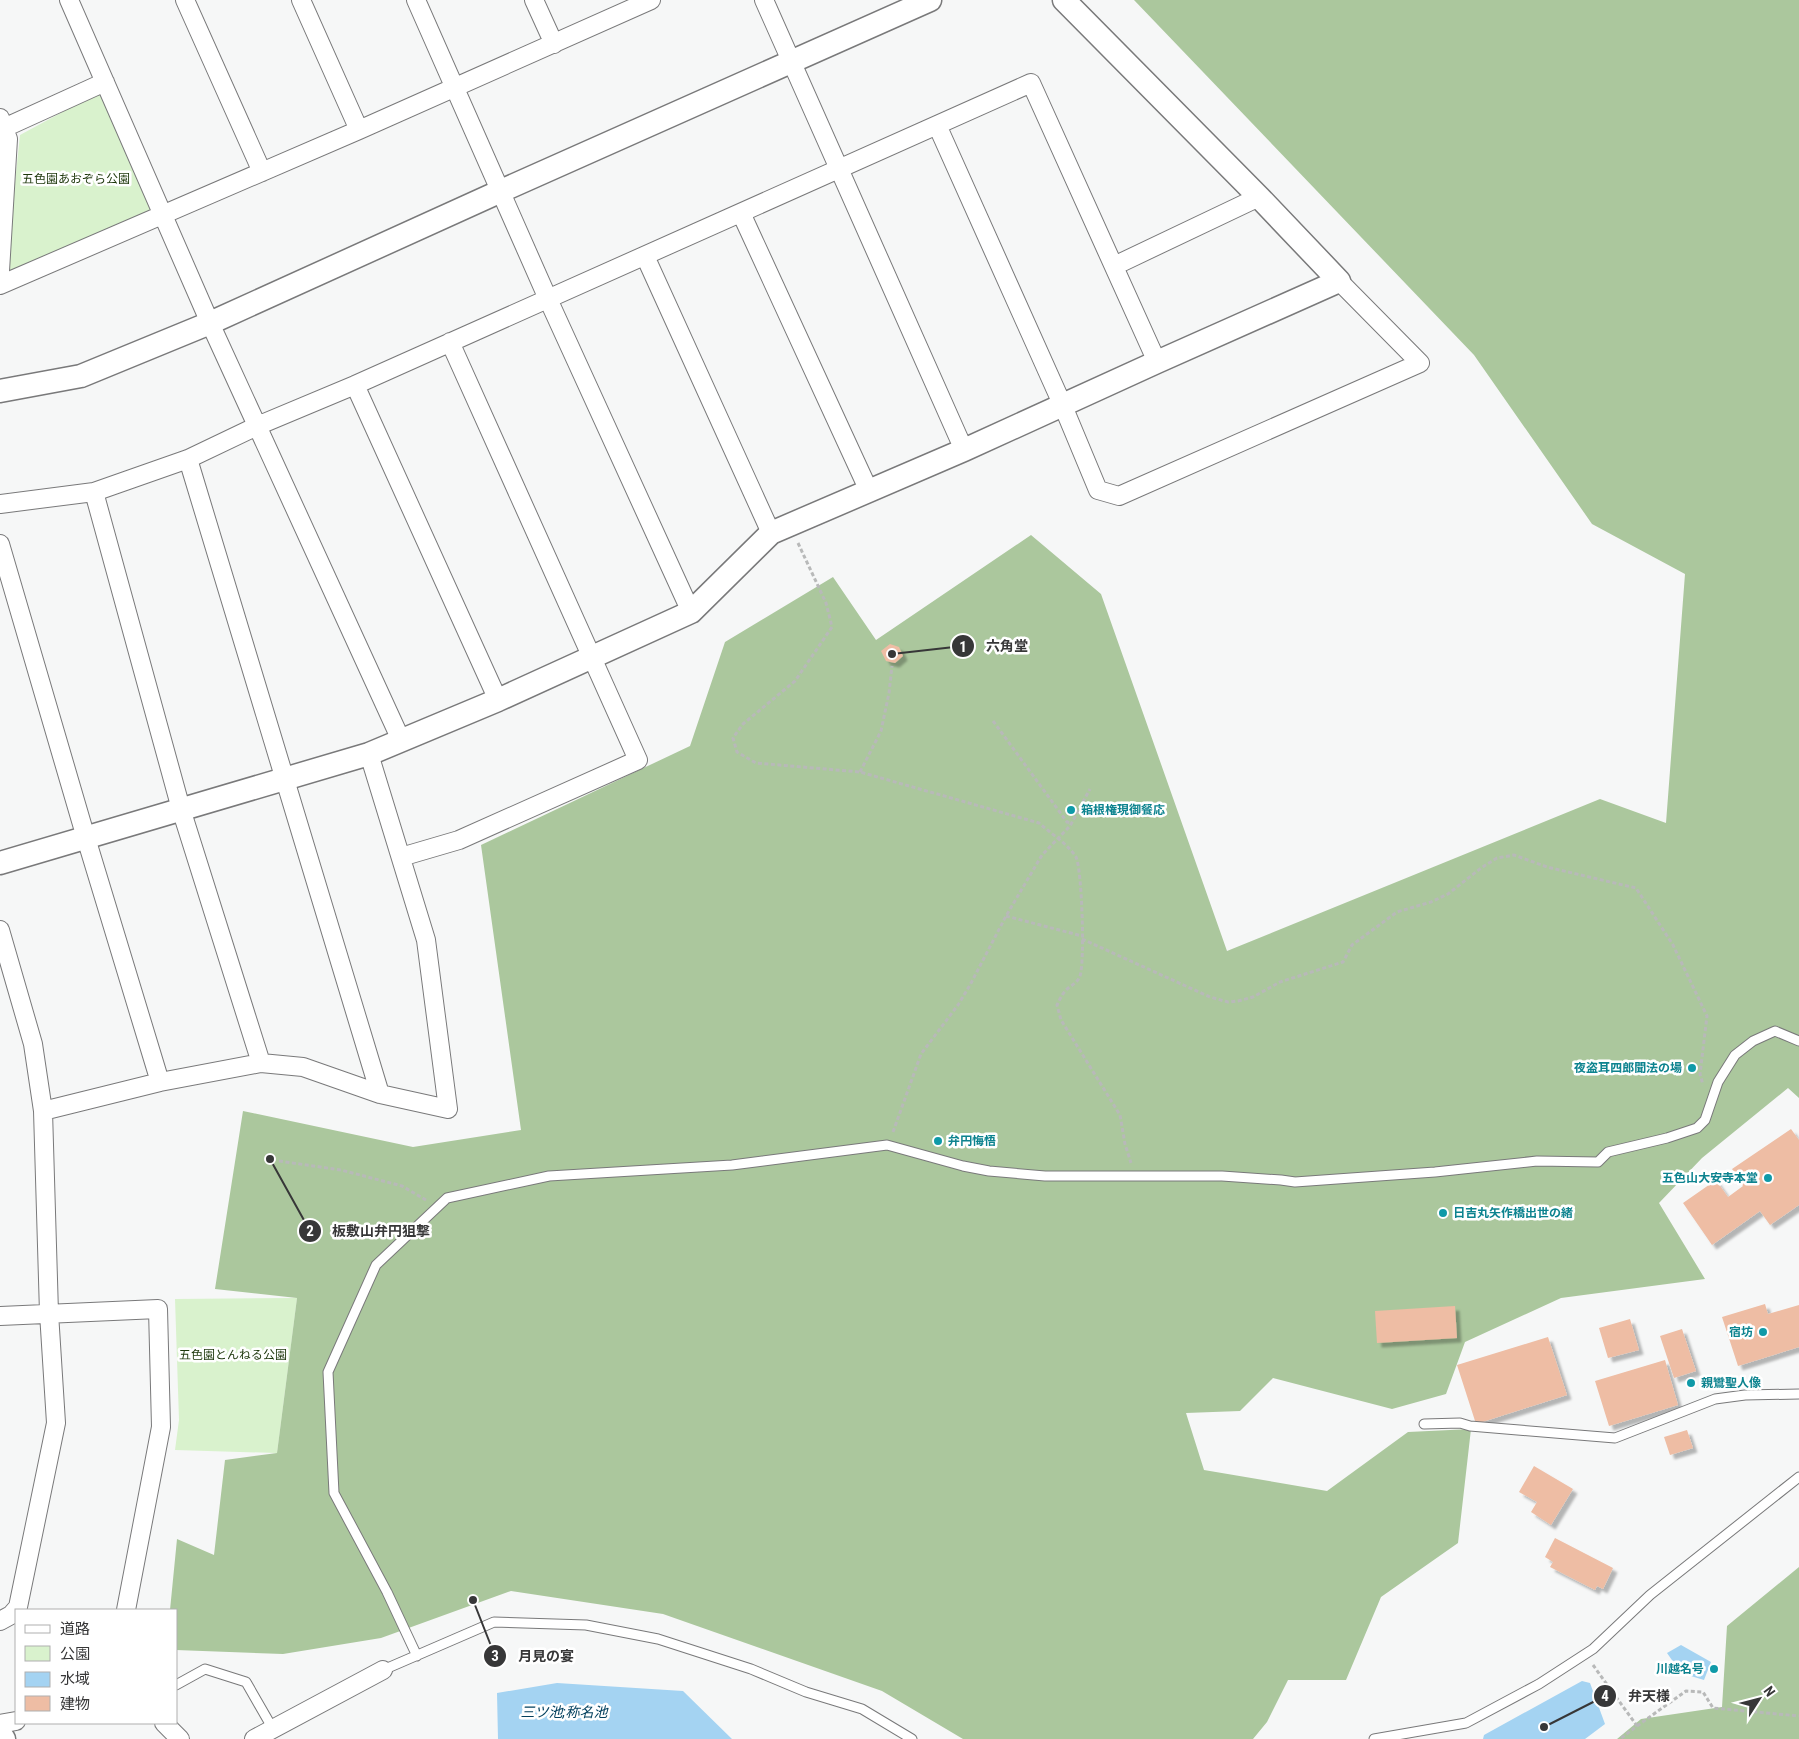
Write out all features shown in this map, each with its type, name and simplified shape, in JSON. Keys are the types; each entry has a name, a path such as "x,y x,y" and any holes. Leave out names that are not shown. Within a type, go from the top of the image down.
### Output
{"street":[{"path":"69,0 210,322 401,740"},
{"path":"185,0 262,172"},
{"path":"301,0 359,130"},
{"path":"416,0 548,299 691,612"},
{"path":"534,0 554,44"},
{"path":"764,0 964,450"},
{"path":"0,391 82,376 210,322 930,0"},
{"path":"937,125 1098,490 1119,496 1420,363 1064,0"},
{"path":"0,285 359,130 648,1"},
{"path":"0,271 8,140 2,124 106,82"},
{"path":"0,504 94,492 188,459 257,426 355,385 1031,83 1157,362"},
{"path":"1114,266 1259,197"},
{"path":"741,213 870,490"},
{"path":"645,256 780,529"},
{"path":"0,863 369,754 498,700 691,612 780,529 964,450 1339,281"},
{"path":"401,858 460,840 638,760 450,342"},
{"path":"355,385 498,700"},
{"path":"188,459 380,1094"},
{"path":"94,492 181,809 261,1063"},
{"path":"0,544 160,1082"},
{"path":"43,1110 160,1082 261,1063 303,1067 380,1094 448,1109 426,940 369,754"},
{"path":"0,930 33,1044 43,1110 49,1313 56,1423 16,1609"},
{"path":"0,1316 158,1309 161,1427 126,1609"},
{"path":"0,1621 15,1610"},
{"path":"254,1739 383,1670"},
{"path":"0,1724 15,1721"},
{"path":"165,1724 180,1739"},
{"path":"0,1733 4,1739"}],"lane":[{"path":"417,1656 387,1592 334,1493 328,1372 376,1265 448,1198 549,1176 732,1164 887,1145 963,1166 989,1171 1044,1176 1222,1176 1295,1182 1435,1172 1537,1161 1598,1162 1608,1152 1666,1138 1697,1128 1705,1120 1718,1082 1734,1055 1753,1041 1775,1031 1799,1041"},
{"path":"1424,1424 1460,1423 1470,1426 1615,1438 1714,1400 1745,1396 1799,1394"},
{"path":"1374,1739 1466,1723 1539,1684 1593,1649 1650,1595 1799,1477"},
{"path":"383,1670 494,1622 586,1625 658,1639 752,1669 806,1692 862,1709 912,1739"},
{"path":"178,1684 205,1669 246,1682 273,1729"}],"path":[{"path":"780,529 826,603 832,627 795,681 743,724 733,738 737,752 756,762 860,772 1039,824 1075,856 1080,872 1082,938 1080,976 1076,983 1066,990 1057,1005 1061,1020 1120,1115 1132,1176"},
{"path":"860,772 881,731 889,693 892,666"},
{"path":"993,721 1067,822 1072,823"},
{"path":"887,1145 897,1124 921,1054 966,992 1006,916 1042,855 1072,823 1090,789"},
{"path":"1006,916 1082,938 1210,997 1228,1002 1238,1002 1253,997 1280,982 1343,962 1352,945 1397,912 1431,902 1448,894 1481,868 1498,858 1514,855 1547,867 1636,888 1673,945 1707,1016 1700,1074 1709,1110"},
{"path":"280,1161 341,1170 402,1186 438,1207"},
{"path":"1586,1654 1637,1726"},
{"path":"1620,1739 1686,1691 1703,1692 1713,1708 1799,1716"}],"green space":[{"path":"1134,0 1799,0 1799,1098 1788,1088 1702,1158 1659,1203 1705,1279 1561,1298 1465,1342 1446,1394 1392,1409 1273,1378 1240,1411 1186,1413 1204,1470 1327,1491 1408,1432 1471,1429 1458,1543 1381,1597 1346,1680 1288,1680 1267,1722 1253,1739 963,1739 882,1691 663,1614 511,1591 381,1638 283,1654 178,1650 178,1609 170,1609 177,1539 214,1555 225,1460 277,1453 297,1298 215,1289 243,1111 413,1147 521,1130 481,845 690,746 725,642 833,577 876,640 1031,535 1101,594 1227,951 1600,799 1666,823 1685,574 1592,524 1474,355"},
{"name":"五色園あおぞら公園","path":"103,90 156,211 5,277 20,135"},
{"name":"五色園とんねる公園","path":"297,1298 277,1453 175,1450 179,1420 175,1299"},
{"path":"1799,1567 1799,1739 1617,1739 1641,1719 1722,1707 1727,1626"}],"water":[{"path":"1681,1645 1711,1662 1704,1680 1681,1673 1667,1653"},
{"path":"1582,1681 1590,1683 1605,1724 1585,1739 1483,1739 1484,1735"},
{"name":"三ツ池;称名池","path":"557,1683 683,1691 732,1739 498,1739 497,1693"}],"building":[{"path":"890,644 899,647 903,656 895,663 886,661 881,651"},
{"path":"1791,1129 1799,1140 1799,1205 1770,1225 1760,1211 1712,1245 1683,1203 1716,1180 1728,1197 1743,1186 1732,1169"},
{"name":"宿坊","path":"1765,1304 1768,1314 1799,1305 1799,1347 1738,1366 1722,1317"},
{"path":"1455,1306 1457,1338 1377,1343 1375,1311"},
{"path":"1630,1319 1639,1350 1608,1358 1599,1328"},
{"path":"1682,1329 1696,1371 1674,1378 1660,1336"},
{"path":"1548,1337 1567,1395 1476,1424 1457,1365"},
{"path":"1665,1360 1678,1405 1609,1426 1595,1381"},
{"path":"1687,1430 1693,1448 1670,1455 1664,1437"},
{"path":"1534,1466 1573,1489 1551,1525 1531,1512 1537,1502 1519,1492"},
{"path":"1555,1538 1613,1568 1603,1589 1597,1586 1595,1590 1550,1567 1553,1562 1545,1557"}],"place":[{"name":"六角堂","path":"892,654"},
{"name":"箱根権現御餐応","path":"1071,810"},
{"name":"夜盗耳四郎聞法の場","path":"1692,1068"},
{"name":"弁円悔悟","path":"938,1141"},
{"name":"板敷山弁円狙撃","path":"270,1159"},
{"name":"五色山大安寺本堂","path":"1768,1178"},
{"name":"日吉丸矢作橋出世の緒","path":"1443,1213"},
{"name":"宿坊","path":"1763,1332"},
{"name":"親鸞聖人像","path":"1691,1383"},
{"name":"月見の宴","path":"473,1600"},
{"name":"川越名号","path":"1714,1669"},
{"name":"弁天様","path":"1544,1727"}]}
